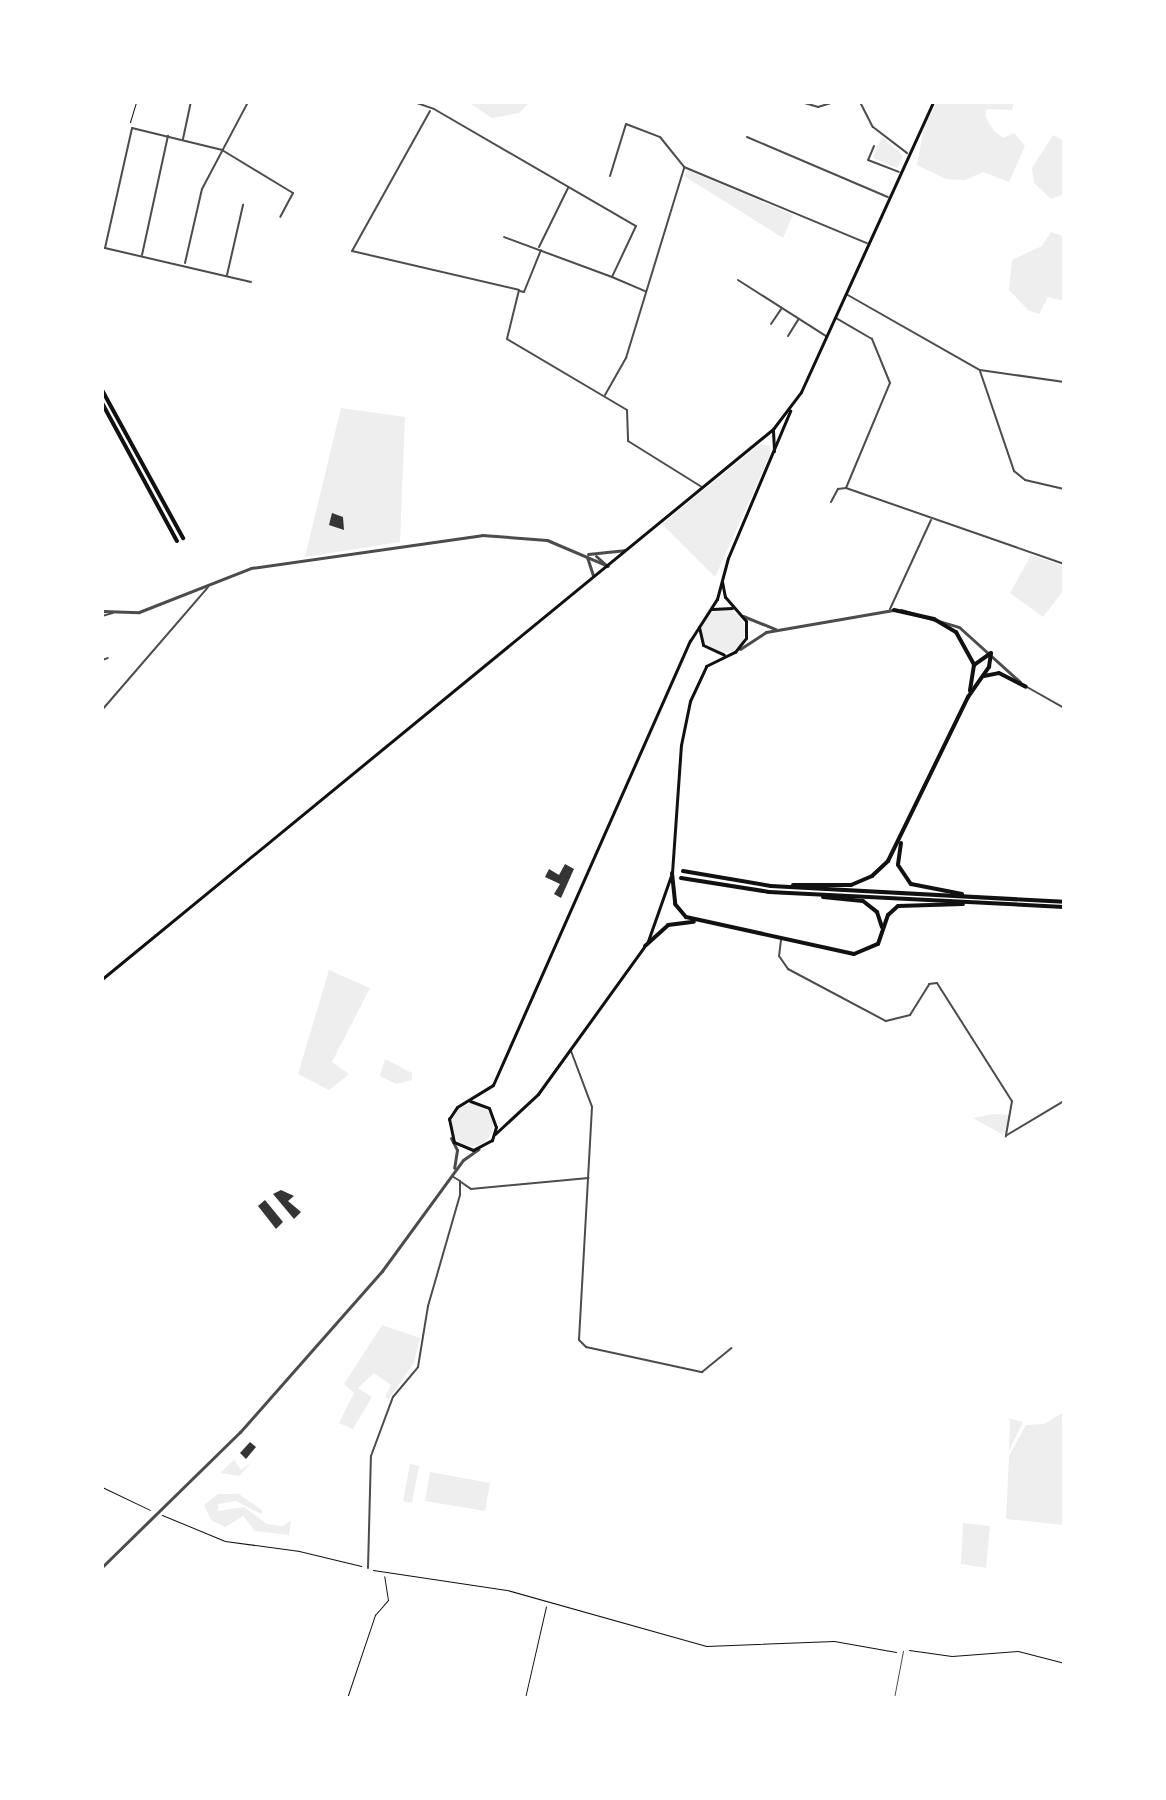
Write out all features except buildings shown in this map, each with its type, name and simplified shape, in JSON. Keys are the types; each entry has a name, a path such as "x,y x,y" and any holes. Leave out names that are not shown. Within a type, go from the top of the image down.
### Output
{"highway":[{"path":"102,390 183,538"},
{"path":"102,403 177,541"},
{"path":"891,610 950,627 968,647 974,665 968,697"},
{"path":"974,665 991,653"},
{"path":"771,886 858,883 883,866 904,832 968,697 989,667 991,653"},
{"path":"979,680 999,673 1026,687"},
{"path":"904,832 898,865 911,884 984,898"},
{"path":"683,871 771,886 1064,905"},
{"path":"672,873 675,904 686,917 854,954 878,944 892,910 905,903 1064,905"},
{"path":"681,878 863,901 877,912 883,930"},
{"path":"805,894 979,903"},
{"path":"645,946 668,925 701,922"}],"main road":[{"path":"722,578 725,597 742,615 748,632 740,649 702,672 684,724 672,873 661,916 645,946 538,1094 479,1149 463,1148 451,1138 452,1112 493,1085 699,623 710,610 722,578 774,453 782,440 791,408 827,337 933,102"},
{"path":"102,979 759,442 791,408"},
{"path":"773,429 782,440"},
{"path":"773,429 774,453"},
{"path":"759,442 771,444 774,453"},
{"path":"710,610 735,609"},
{"path":"699,623 707,650 728,655"},
{"path":"470,1101 493,1114 495,1134"}],"street":[{"path":"182,140 191,102"},
{"path":"185,265 202,189 248,102"},
{"path":"414,102 636,226 612,277"},
{"path":"801,102 818,107 834,102"},
{"path":"860,102 873,127 908,153"},
{"path":"430,111 352,251 524,292 568,187"},
{"path":"610,176 626,124 660,137 684,167 868,244"},
{"path":"251,282 105,248 132,128 222,150 293,193 280,217"},
{"path":"141,256 168,136"},
{"path":"747,137 889,197"},
{"path":"874,146 868,160 900,173"},
{"path":"604,396 626,358 684,167"},
{"path":"227,276 243,205"},
{"path":"504,237 646,292"},
{"path":"738,280 827,337"},
{"path":"519,290 507,339 629,412 628,441 703,487"},
{"path":"845,294 980,370 1064,382"},
{"path":"771,324 781,308"},
{"path":"835,318 872,339 890,383 846,488"},
{"path":"788,336 799,319"},
{"path":"980,370 1014,471 1025,480 1064,489"},
{"path":"831,502 839,488 846,488 1064,564"},
{"path":"891,610 931,519"},
{"path":"102,613 139,612 215,580 271,564 482,535 547,540 608,566"},
{"path":"584,554 629,548"},
{"path":"584,554 593,565 590,580"},
{"path":"102,710 215,580"},
{"path":"740,649 760,634 891,610 942,619 991,653 1026,687 1064,708"},
{"path":"742,615 765,628 784,628"},
{"path":"102,660 108,658"},
{"path":"781,940 779,956 788,969 886,1021 910,1015 929,984 937,983 1012,1101 1006,1136 1064,1101"},
{"path":"570,1050 592,1101 582,1344 702,1372 732,1348"},
{"path":"451,1138 457,1155 452,1174"},
{"path":"102,1567 240,1432 382,1271 452,1174 479,1149"},
{"path":"452,1174 471,1189 588,1178"},
{"path":"368,1568 371,1456 393,1397 418,1367 460,1181"}],"lane":[{"path":"894,1698 903,1651"}],"path":[{"path":"132,128 136,102"},
{"path":"102,1487 208,1537 316,1554 384,1573 507,1590 706,1646 834,1641 960,1656 1018,1651 1064,1663"},
{"path":"347,1698 375,1615 388,1600 384,1573"},
{"path":"525,1698 546,1603"}],"shaded area":[{"path":"468,102 530,102 519,113 492,118"},
{"path":"937,102 1014,102 1012,110 987,109 985,116 994,131 1003,138 1014,133 1025,146 1009,182 983,172 965,180 946,179 917,165 924,127"},
{"path":"1053,135 1064,141 1064,194 1051,199 1034,183 1032,168"},
{"path":"882,137 903,156 897,168 873,158"},
{"path":"688,170 793,215 783,238 684,176"},
{"path":"1051,232 1064,236 1064,301 1048,297 1039,314 1028,310 1009,290 1012,260 1042,246"},
{"path":"341,408 405,417 400,542 305,557"},
{"path":"760,444 770,446 770,455 715,577 662,524"},
{"path":"1031,555 1064,566 1064,590 1043,617 1010,593"},
{"path":"723,609 738,616 745,631 738,646 723,653 708,646 701,631 708,616"},
{"path":"329,970 370,988 332,1062 349,1074 329,1090 298,1074"},
{"path":"385,1059 412,1073 412,1080 396,1084 380,1076"},
{"path":"472,1104 487,1110 493,1125 487,1140 472,1146 457,1140 451,1125 457,1110"},
{"path":"1011,1115 1003,1135 973,1118"},
{"path":"382,1325 420,1338 414,1363 389,1399 385,1397 391,1385 374,1373 358,1388 372,1397 353,1429 339,1423 354,1393 344,1384"},
{"path":"1064,1412 1064,1525 1006,1519 1009,1456 1026,1425 1044,1424"},
{"path":"1008,1418 1023,1422 1009,1451 1010,1421"},
{"path":"234,1460 241,1470 251,1463 239,1476 220,1473"},
{"path":"410,1464 419,1466 412,1503 403,1501"},
{"path":"430,1472 490,1483 485,1511 425,1501"},
{"path":"218,1494 239,1494 263,1511 261,1514 236,1501 218,1504 218,1511 244,1507 267,1524 282,1526 291,1521 289,1535 255,1531 243,1516 225,1527 211,1520 204,1505"},
{"path":"963,1523 990,1526 986,1568 961,1564"}]}
